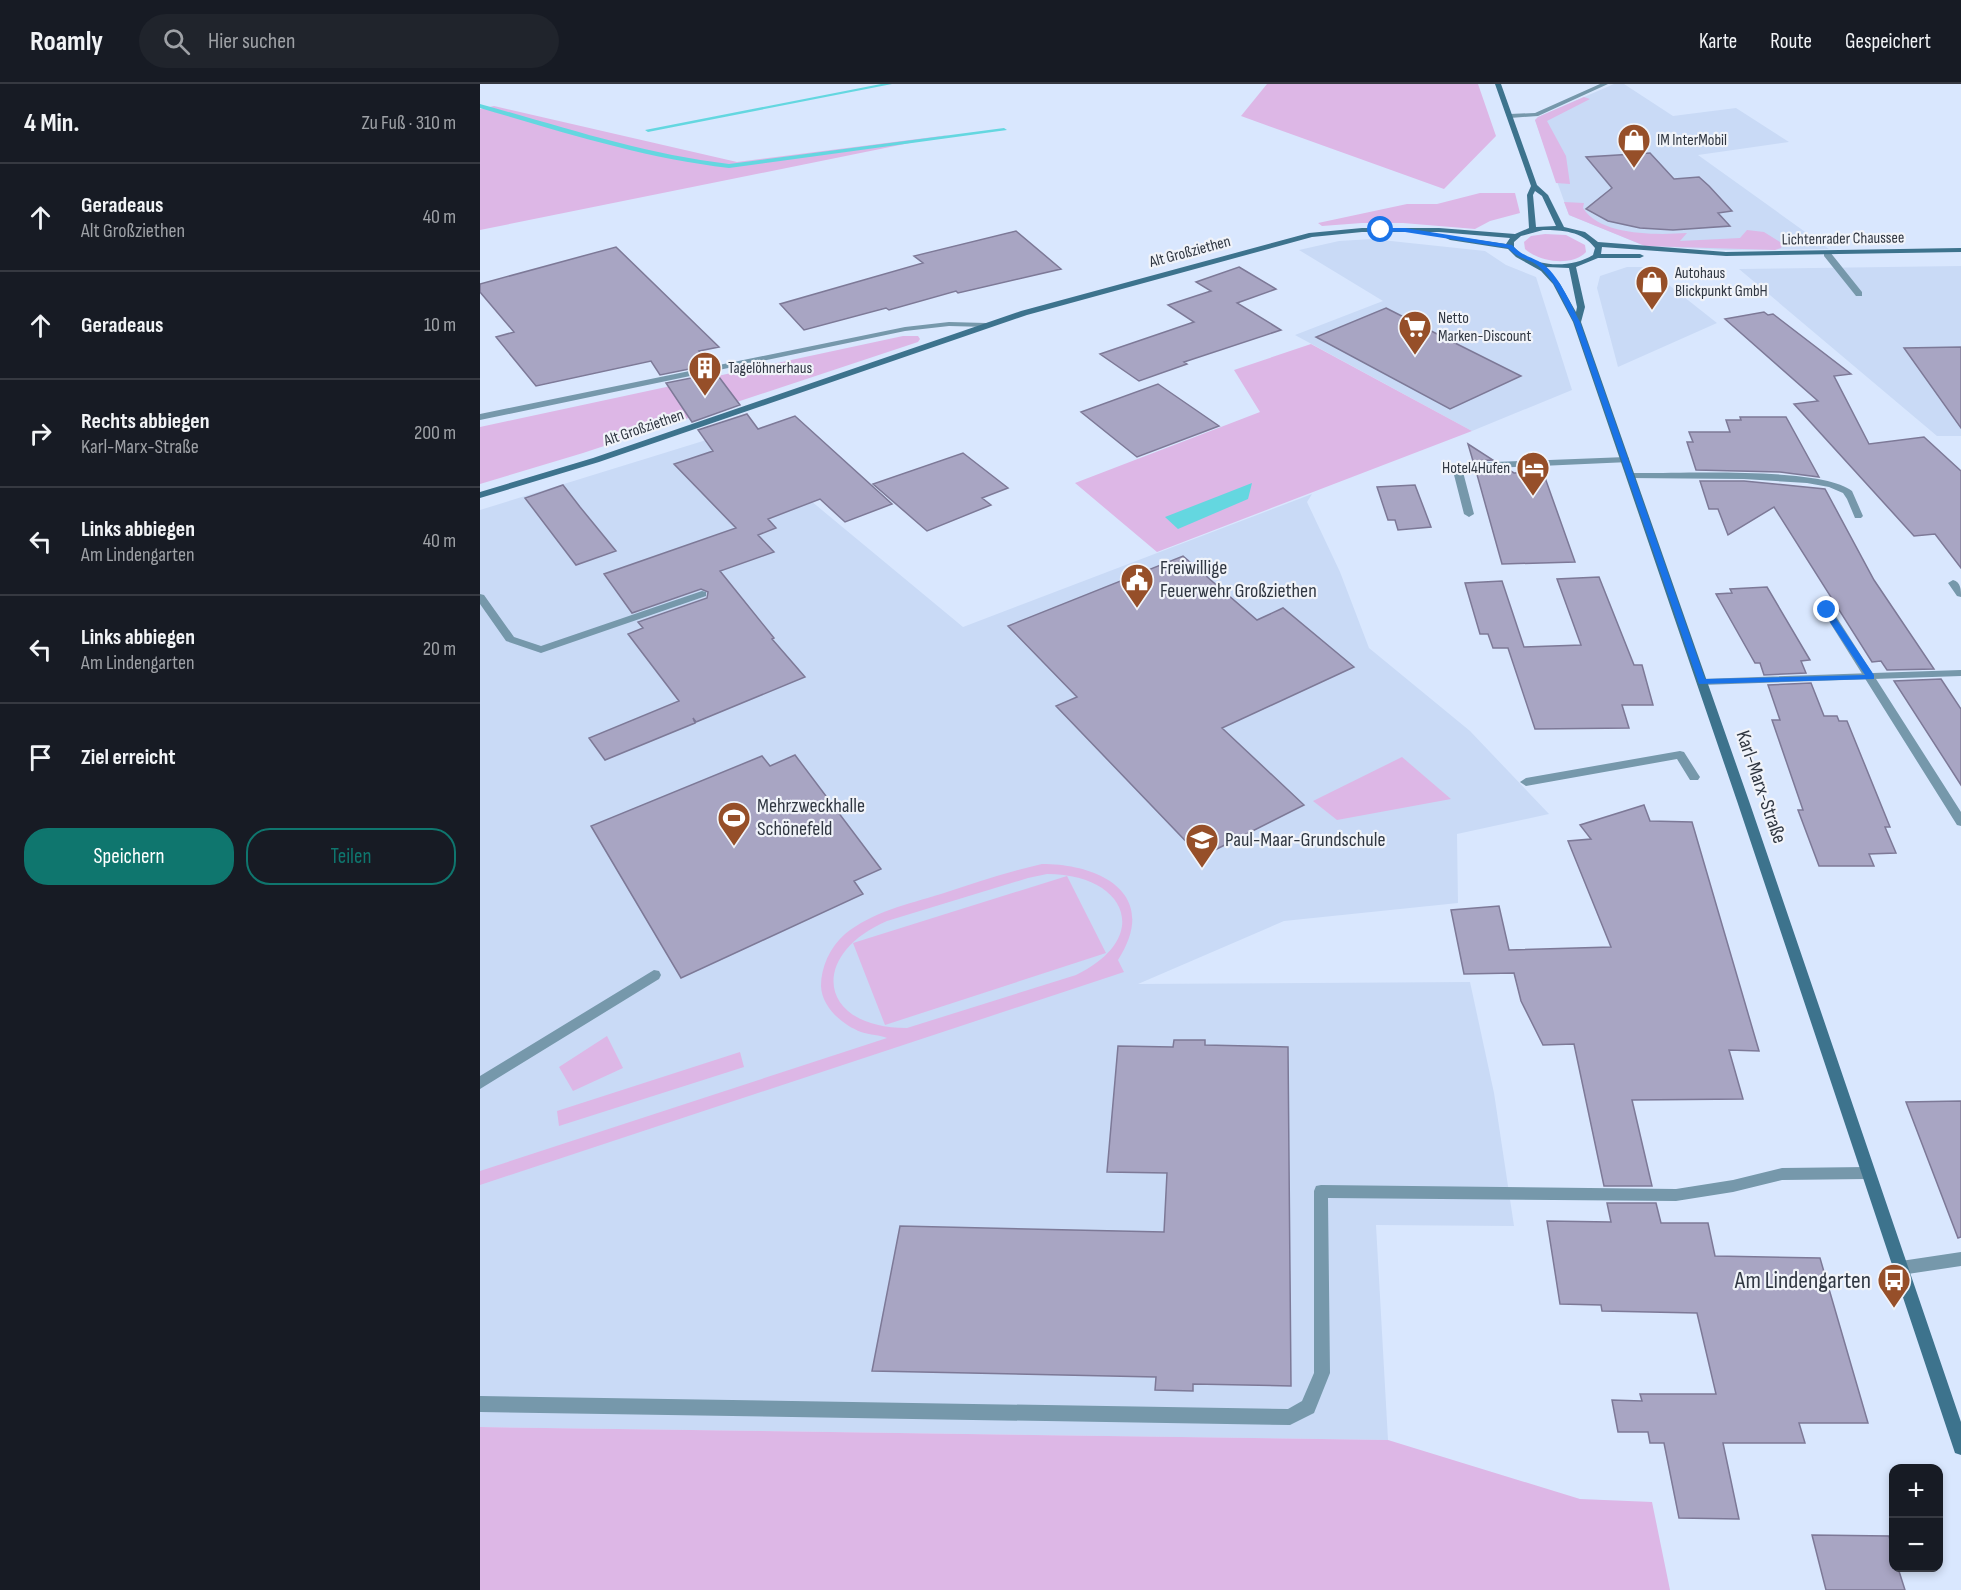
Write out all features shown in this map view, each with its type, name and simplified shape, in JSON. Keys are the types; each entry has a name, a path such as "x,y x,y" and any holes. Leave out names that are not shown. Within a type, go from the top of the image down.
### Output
{"main road":[{"path":"1498,84 1534,186 1545,195 1561,229"},
{"path":"1533,229 1530,195 1534,186"},
{"path":"1533,229 1561,229 1584,235 1597,244 1599,253 1582,264 1572,266 1539,264 1519,256 1510,247 1510,241 1515,236 1533,229"},
{"name":"Alt Großziethen","path":"480,495 606,456 986,325 1312,235 1362,230 1439,230 1515,236"},
{"name":"Alt Großziethen","path":"1405,230 1510,247"},
{"name":"Lichtenrader Chaussee","path":"1597,244 1725,254"},
{"name":"Lichtenrader Chaussee","path":"1596,256 1673,258 1725,254 1961,250"},
{"name":"Karl-Marx-Straße","path":"1539,264 1553,278 1577,322 1702,682 1961,1447"},
{"name":"Karl-Marx-Straße","path":"1572,266 1581,307 1577,322"}],"street":[{"path":"1510,116 1536,115 1605,84"},
{"path":"1827,254 1859,294"},
{"name":"Alt Großziethen","path":"480,417 905,329 949,324 986,325"},
{"path":"1469,514 1458,471 1469,466 1626,460"},
{"path":"1631,476 1793,478 1824,482 1845,490 1851,497 1858,516"},
{"path":"1953,583 1961,594"},
{"path":"480,597 510,639 541,650 702,594"},
{"path":"1827,610 1961,822"},
{"path":"1702,682 1961,673"},
{"path":"1526,782 1680,755 1694,777"},
{"path":"480,1083 654,975"},
{"path":"480,1404 1290,1417 1308,1407 1322,1373 1321,1191 1676,1195 1733,1186 1782,1174 1867,1173"},
{"path":"1901,1268 1961,1258"}],"shaded area":[{"path":"1267,84 1478,84 1496,136 1444,189 1241,116"},
{"name":"IM InterMobil","path":"1614,84 1624,84 1673,116 1736,108 1789,142 1698,155 1829,249 1726,250 1645,246 1569,215 1535,120"},
{"path":"1584,97 1590,99 1547,121 1566,156 1570,184 1556,183 1535,120"},
{"path":"494,106 737,162 949,135 480,230 480,109"},
{"path":"1480,193 1515,193 1520,213 1490,221 1475,229 1403,223 1322,226 1318,223 1407,204 1437,204"},
{"path":"1564,202 1584,203 1583,208 1602,224 1630,232 1687,233 1680,241 1740,238 1747,230 1764,232 1783,244 1781,248 1775,250 1645,246 1569,215"},
{"path":"1566,235 1585,245 1586,252 1573,260 1556,261 1538,257 1525,249 1524,242 1531,236"},
{"path":"1372,239 1485,251 1506,265 1536,277 1572,390 1472,431 1295,335 1383,301 1299,250 1339,241"},
{"path":"1961,266 1961,436 1937,436 1739,269"},
{"name":"Autohaus Blickpunkt GmbH","path":"1627,267 1646,267 1717,323 1618,367 1597,288 1600,276"},
{"path":"903,336 918,336 920,339 918,342 583,453 480,484 480,427"},
{"path":"1311,344 1472,431 1157,552 1075,483 1260,412 1234,370"},
{"path":"729,433 963,627 1312,494 1307,502 1340,572 1369,648 1470,731 1549,814 1457,834 1458,903 1284,921 1138,984 1470,982 1494,1093 1514,1226 1376,1225 1388,1440 480,1427 480,510"},
{"path":"1252,483 1248,499 1178,529 1165,517"},
{"path":"1402,757 1451,799 1337,820 1313,801"},
{"path":"1042,864 1064,865 1103,877 1118,888 1128,901 1132,918 1129,937 1118,960 1124,972 480,1185 480,1171 887,1038 861,1032 847,1025 835,1015 825,1001 821,986 823,972 827,958 840,939 856,926 891,909","holes":["1047,874 1074,877 1096,884 1111,896 1120,910 1122,926 1115,943 1100,960 1076,975 907,1028 877,1025 855,1016 841,1003 834,987 835,970 844,952 862,935 887,921 1028,878"]},
{"path":"1067,876 1106,953 885,1025 853,943"},
{"path":"607,1036 623,1068 573,1091 559,1067"},
{"path":"740,1052 744,1067 559,1126 557,1111"},
{"path":"480,1427 1388,1440 1580,1499 1652,1502 1670,1590 480,1590"}],"building":[{"path":"1650,153 1674,179 1699,177 1709,186 1732,211 1718,213 1730,226 1673,230 1640,228 1608,221 1586,209 1612,188 1586,157"},
{"path":"1016,231 1061,269 958,293 956,291 804,330 780,304 923,263 914,256"},
{"path":"616,247 719,347 699,351 709,365 660,375 651,361 536,386 496,337 514,332 480,292 480,284"},
{"path":"1239,267 1276,289 1237,303 1281,330 1184,362 1187,364 1139,381 1100,354 1194,322 1168,305 1211,291 1196,282"},
{"name":"Netto Marken-Discount","path":"1386,308 1521,376 1450,409 1316,337"},
{"path":"1764,312 1768,315 1773,314 1851,374 1834,376 1869,444 1924,437 1961,471 1961,568 1935,534 1914,536 1794,404 1818,401 1725,319"},
{"path":"1961,347 1961,428 1904,348"},
{"path":"716,373 740,405 692,422 666,383"},
{"path":"1158,384 1219,426 1137,457 1081,412"},
{"path":"747,414 758,429 795,416 892,504 845,522 820,499 768,519 776,528 758,535 774,552 720,571 774,638 772,639 805,677 696,722 693,718 695,723 605,760 589,738 679,701 628,634 643,628 638,622 707,598 708,592 701,589 632,613 604,574 736,528 674,464 713,451 698,430"},
{"path":"1740,417 1786,417 1819,477 1780,472 1696,470 1687,442 1693,442 1689,432 1730,432 1726,420 1741,420"},
{"path":"1468,444 1493,460 1473,461"},
{"path":"963,453 1008,488 982,498 991,505 927,531 873,484"},
{"path":"1509,470 1514,473 1543,472 1575,562 1502,564 1476,471"},
{"path":"1700,481 1744,481 1825,489 1874,580 1934,669 1887,670 1881,661 1872,662 1774,507 1728,535 1718,509 1709,509"},
{"path":"563,485 616,551 576,565 525,498"},
{"path":"1415,485 1431,527 1398,530 1395,520 1388,520 1377,487"},
{"path":"1183,556 1257,620 1283,608 1354,667 1222,728 1304,805 1201,857 1056,706 1077,697 1008,626"},
{"path":"1599,577 1634,665 1642,665 1653,705 1622,705 1629,728 1535,729 1508,648 1493,648 1488,634 1480,634 1465,583 1502,581 1524,647 1581,645 1557,579"},
{"path":"1767,587 1810,660 1801,661 1806,673 1764,675 1760,663 1755,663 1716,594 1732,593 1730,589"},
{"path":"1941,679 1961,709 1961,785 1894,681"},
{"path":"1811,683 1824,716 1837,716 1839,721 1847,721 1890,827 1885,827 1896,853 1869,854 1874,866 1819,866 1798,810 1803,810 1772,720 1780,720 1768,685"},
{"name":"Mehrzweckhalle Schönefeld","path":"795,755 881,869 854,881 863,894 681,978 591,826 762,756 770,766"},
{"path":"1644,805 1650,821 1692,822 1759,1051 1729,1050 1743,1099 1632,1100 1652,1186 1604,1186 1574,1044 1543,1045 1521,1001 1514,973 1464,974 1451,910 1499,906 1509,950 1611,947 1568,841 1591,839 1580,825"},
{"path":"1174,1040 1205,1040 1205,1045 1288,1047 1291,1386 1193,1384 1193,1391 1155,1390 1156,1377 872,1371 900,1226 1164,1232 1167,1173 1107,1172 1118,1046 1173,1047"},
{"path":"1961,1101 1961,1237 1958,1238 1906,1102"},
{"path":"1607,1203 1656,1203 1661,1223 1708,1223 1715,1256 1820,1258 1868,1423 1799,1423 1805,1443 1723,1443 1739,1519 1679,1518 1664,1443 1650,1443 1648,1432 1618,1432 1612,1400 1642,1401 1640,1394 1716,1394 1697,1313 1602,1311 1601,1305 1560,1304 1547,1221 1611,1222"},
{"path":"1812,1535 1889,1536 1889,1572 1899,1572 1905,1590 1826,1590"}],"waterway":[{"path":"648,130 889,84"},
{"path":"480,106 634,150 729,166 1004,130"}],"place":[{"name":"IM InterMobil","path":"1634,169"},
{"name":"Autohaus Blickpunkt GmbH","path":"1652,311"},
{"name":"Netto Marken-Discount","path":"1415,356"},
{"name":"Tagelöhnerhaus","path":"705,397"},
{"name":"Hotel4Hufen","path":"1533,497"},
{"name":"Freiwillige Feuerwehr Großziethen","path":"1137,609"},
{"name":"Mehrzweckhalle Schönefeld","path":"734,847"},
{"name":"Paul-Maar-Grundschule","path":"1202,869"},
{"name":"Am Lindengarten","path":"1894,1309"}],"route":[{"path":"1381,230 1405,230 1510,247 1519,256 1539,264 1553,278 1577,322 1702,682 1871,677 1827,610"}]}
